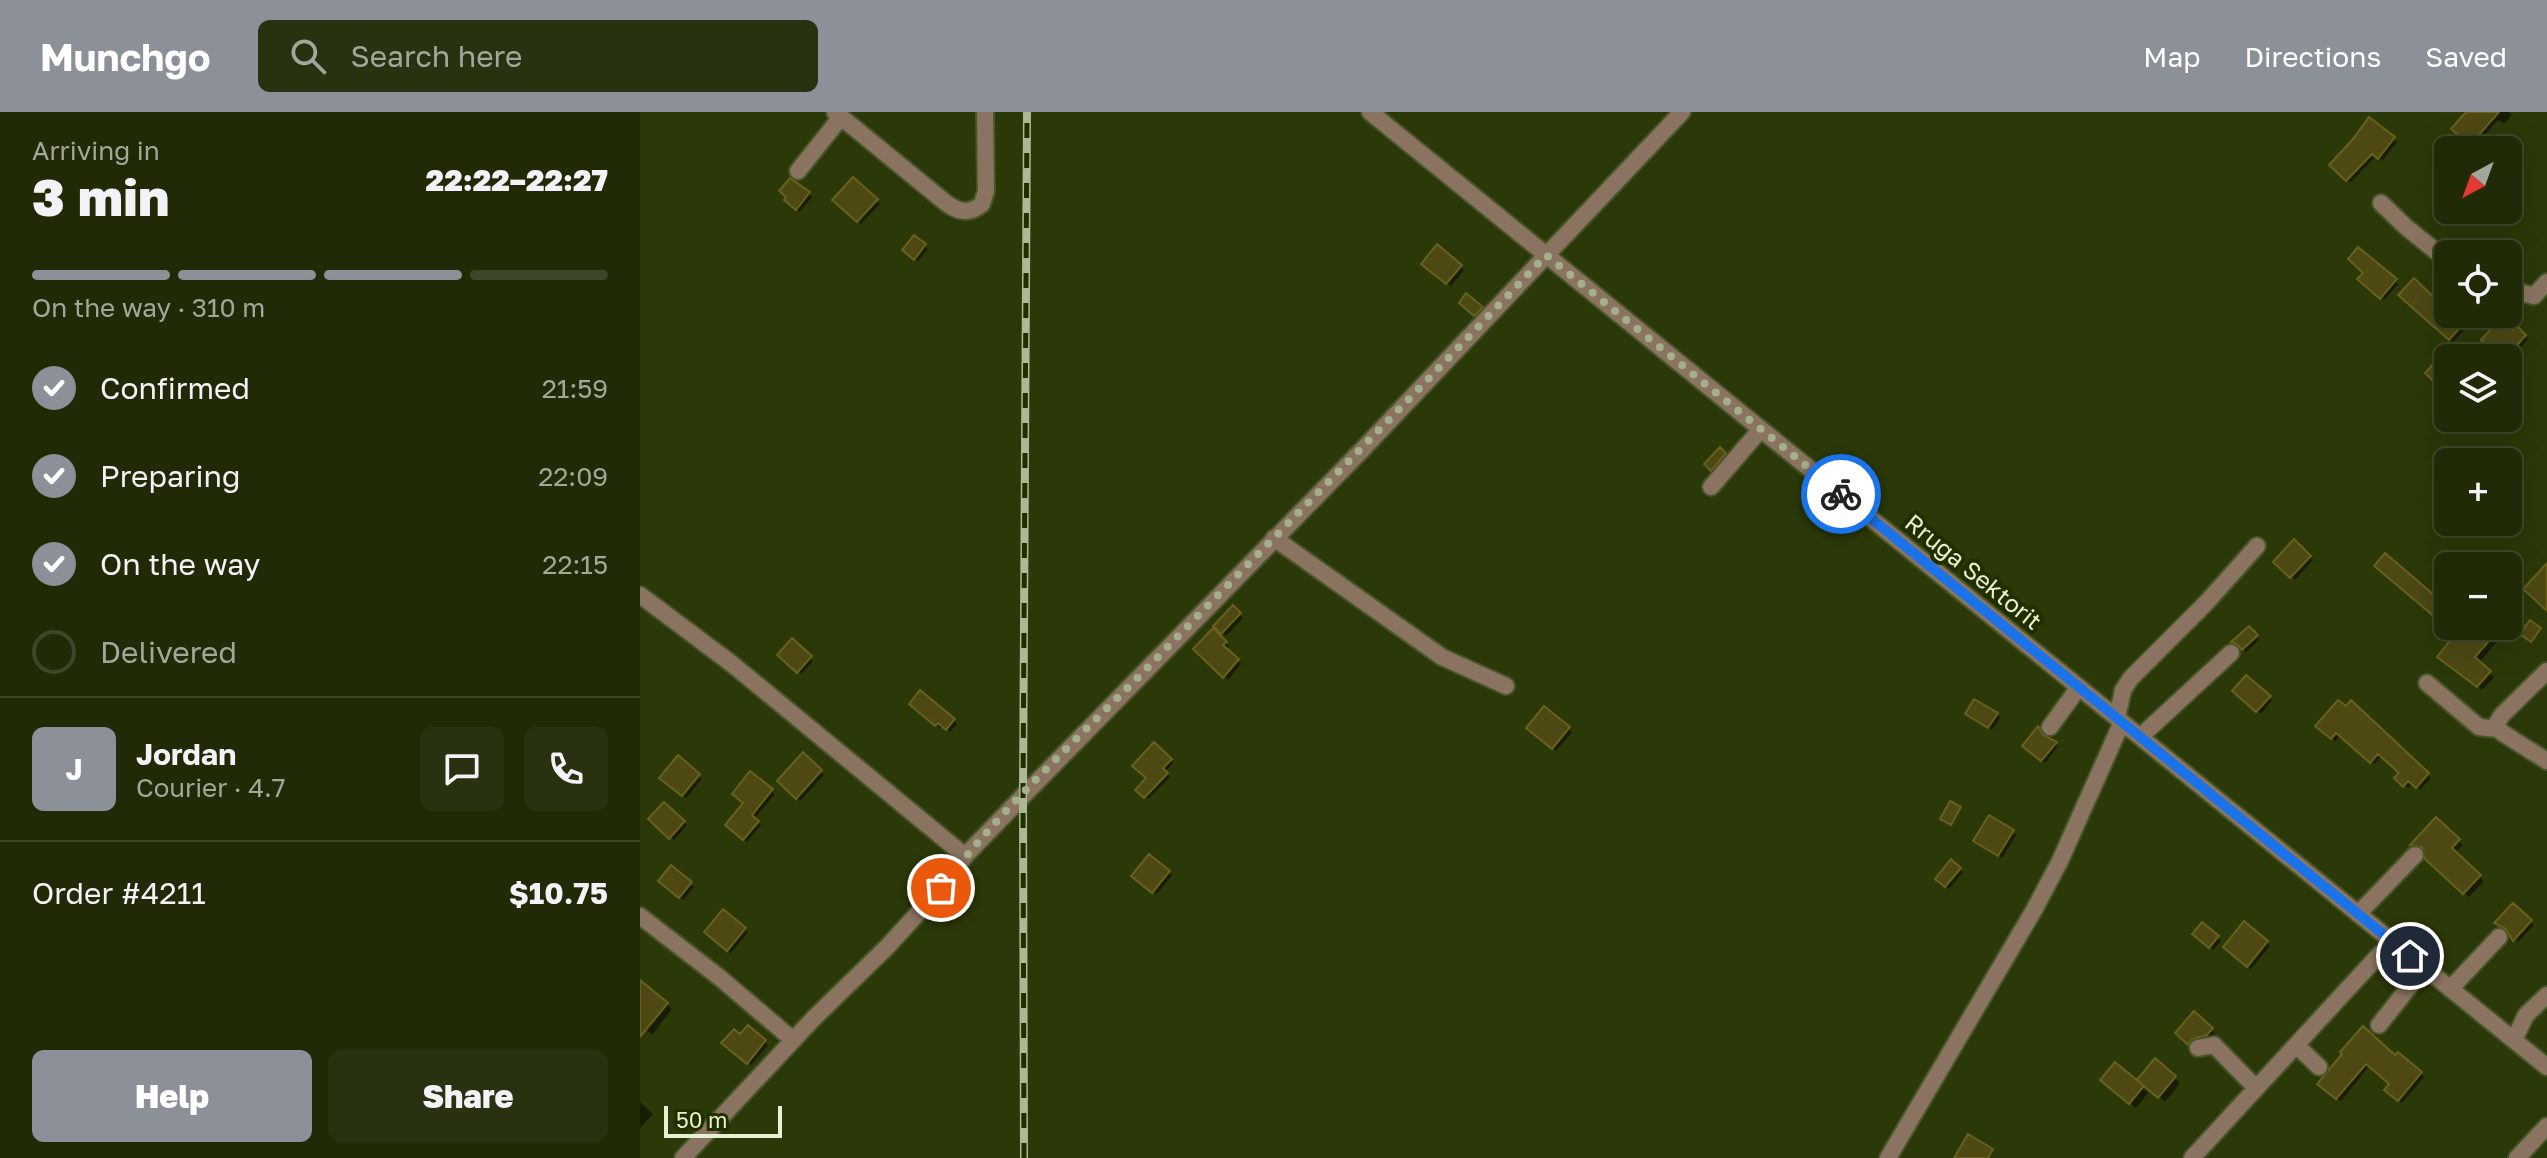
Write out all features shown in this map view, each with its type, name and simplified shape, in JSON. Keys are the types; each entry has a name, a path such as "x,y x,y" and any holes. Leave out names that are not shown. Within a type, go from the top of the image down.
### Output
{"street":[{"path":"798,171 838,114 946,203 955,209 969,211 982,204 986,191 985,112"},
{"name":"Rruga Sektorit","path":"1370,112 2547,1067"},
{"path":"683,1158 793,1040 887,947 941,888 965,856 1373,439 1682,112"},
{"path":"2381,203 2434,250"},
{"path":"2522,293 2534,296 2547,282"},
{"path":"1711,487 1761,429"},
{"path":"1274,538 1442,657 1506,686"},
{"path":"1888,1158 2060,861 2120,720 2123,690 2257,546"},
{"path":"640,595 732,664 965,856"},
{"path":"2140,737 2231,653"},
{"path":"2498,729 2498,720 2547,671"},
{"path":"2427,683 2479,727 2498,729 2547,761"},
{"path":"2049,726 2079,687"},
{"path":"2358,914 2415,855"},
{"path":"640,916 793,1040"},
{"path":"2450,989 2499,937"},
{"path":"2192,1158 2393,942"},
{"path":"2379,1025 2413,982 2427,970"},
{"path":"2514,1040 2526,1015 2547,995"},
{"path":"2198,1048 2214,1045 2256,1088"},
{"path":"2296,1045 2319,1067"},
{"path":"2517,1158 2547,1126"}],"building":[{"path":"2466,112 2499,112 2478,136 2459,136 2451,129"},
{"path":"2369,117 2395,137 2378,159 2372,154 2346,181 2329,165"},
{"path":"853,177 878,199 857,222 832,200"},
{"path":"790,178 810,192 796,210 779,191"},
{"path":"914,235 926,244 914,260 902,250"},
{"path":"1437,244 1462,265 1446,284 1421,264"},
{"path":"2358,247 2397,279 2380,299 2357,279 2363,273 2348,259"},
{"path":"2414,278 2434,297 2434,327 2398,295"},
{"path":"1466,293 1483,307 1474,316 1459,303"},
{"path":"2435,328 2460,328 2449,340"},
{"path":"2492,328 2519,328 2526,335 2518,344 2486,344 2481,340"},
{"path":"2434,363 2434,382 2425,373"},
{"path":"1720,447 1726,453 1711,471 1704,464"},
{"path":"2294,539 2311,556 2290,578 2273,562"},
{"path":"2385,553 2434,595 2434,616 2374,566"},
{"path":"2547,563 2547,611 2523,589"},
{"path":"1233,605 1241,613 1221,634 1213,626"},
{"path":"2530,620 2541,628 2531,642 2522,635"},
{"path":"2249,626 2258,635 2242,650 2231,642"},
{"path":"1213,628 1227,642 1223,645 1239,659 1223,678 1193,649"},
{"path":"792,638 812,656 797,673 777,655"},
{"path":"2450,640 2490,640 2475,657 2491,671 2477,687 2437,657"},
{"path":"2246,675 2271,696 2256,712 2232,691"},
{"path":"920,690 955,719 946,730 938,723 935,726 909,704"},
{"path":"1974,699 1998,713 1988,728 1965,714"},
{"path":"2338,700 2346,706 2351,700 2429,773 2416,788 2408,781 2403,787 2394,778 2399,773 2378,754 2370,763 2336,733 2331,739 2315,726"},
{"path":"1544,706 1570,727 1552,749 1526,728"},
{"path":"2038,726 2043,735 2057,742 2041,761 2022,746"},
{"path":"1154,742 1172,759 1163,768 1168,773 1144,798 1135,790 1146,778 1132,766"},
{"path":"803,752 822,770 796,799 777,781"},
{"path":"678,755 700,774 682,796 659,778"},
{"path":"750,771 773,789 752,815 759,821 743,840 725,825 743,803 732,794"},
{"path":"1950,801 1961,807 1951,825 1940,819"},
{"path":"664,802 685,821 669,839 648,819"},
{"path":"1989,815 2014,830 1998,856 1973,841"},
{"path":"2436,817 2460,839 2452,848 2481,875 2463,894 2425,859 2422,847 2410,845"},
{"path":"1149,854 1170,871 1152,893 1131,876"},
{"path":"1951,859 1961,868 1945,887 1935,879"},
{"path":"671,865 692,882 679,898 658,881"},
{"path":"2513,903 2532,920 2513,941 2506,929 2494,923"},
{"path":"723,909 746,928 727,951 704,932"},
{"path":"2244,921 2268,941 2247,967 2223,947"},
{"path":"2202,922 2219,936 2209,948 2192,934"},
{"path":"2391,962 2405,974 2396,986 2382,973"},
{"path":"640,980 668,1003 640,1037"},
{"path":"2194,1011 2213,1028 2207,1035 2192,1039 2188,1045 2175,1033"},
{"path":"748,1025 766,1040 747,1064 721,1043 734,1029 740,1034"},
{"path":"2363,1026 2395,1055 2398,1052 2422,1072 2398,1101 2384,1090 2389,1084 2366,1064 2336,1099 2317,1084"},
{"path":"2155,1058 2176,1076 2158,1098 2137,1080"},
{"path":"2115,1062 2144,1086 2129,1104 2100,1080"},
{"path":"1968,1134 1993,1149 1988,1158 1954,1158"}],"railway":[{"path":"1024,1158 1027,112"}],"way so far":[{"path":"941,888 965,856 1362,450 1546,255 1841,494"}],"route":[{"path":"1841,494 2410,956"}]}
